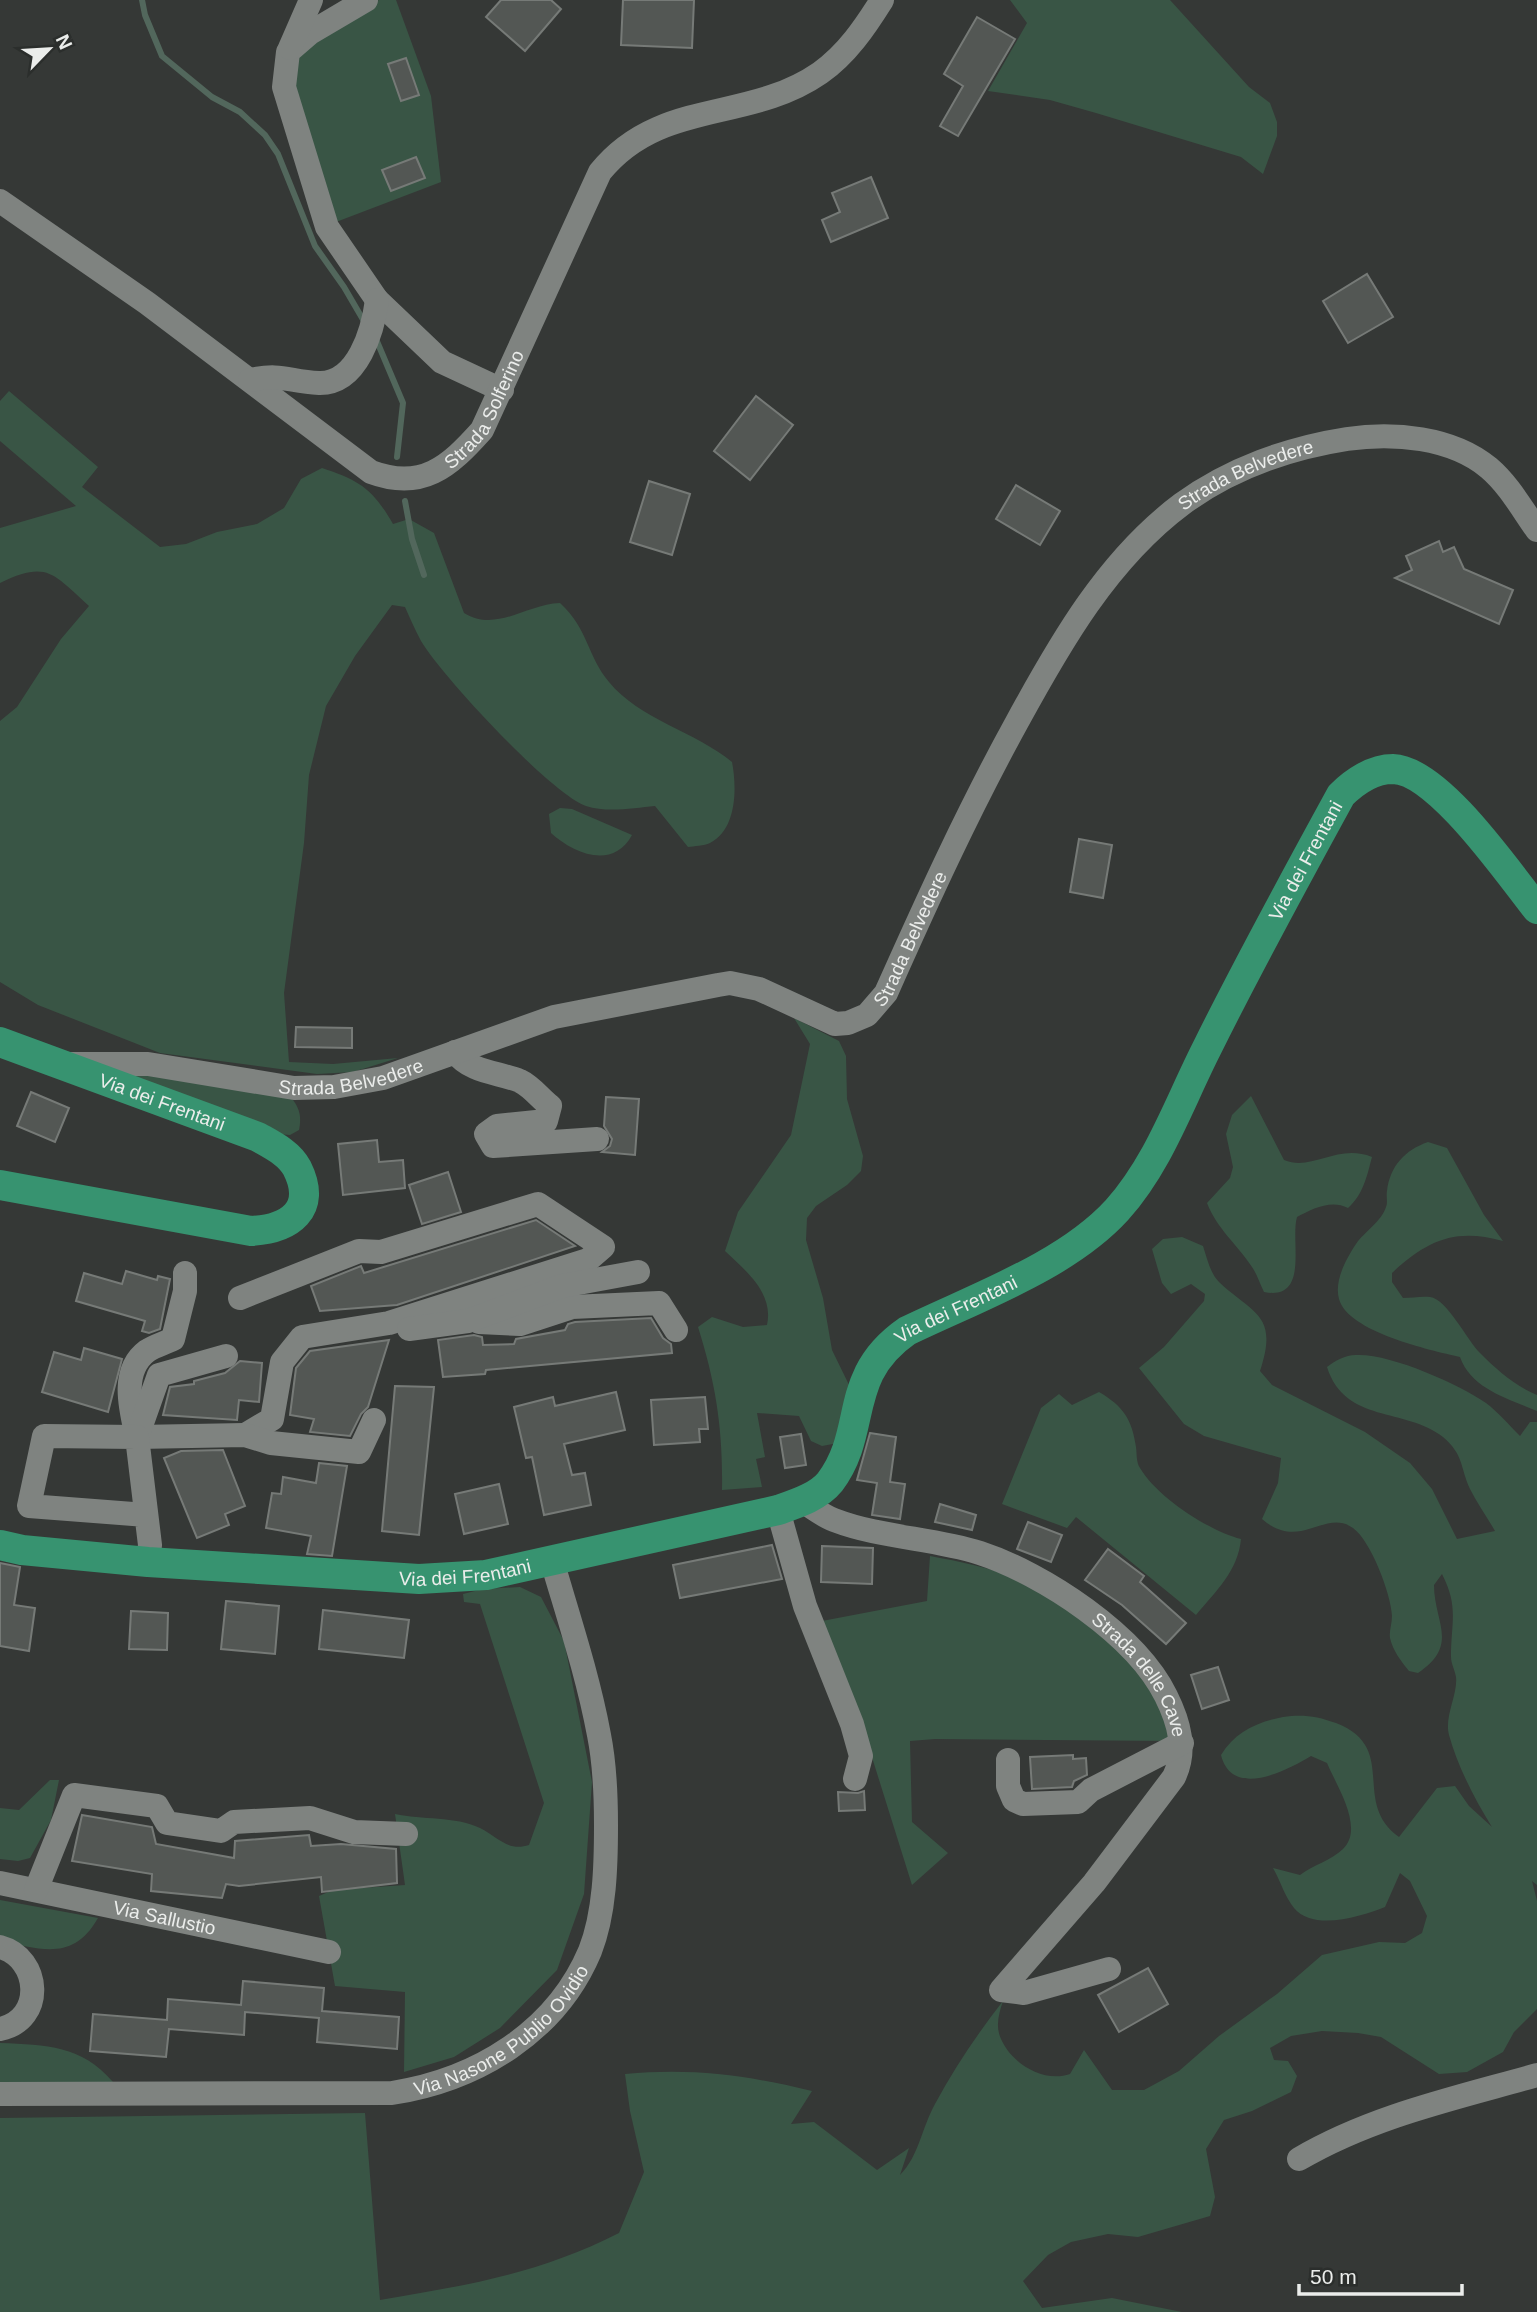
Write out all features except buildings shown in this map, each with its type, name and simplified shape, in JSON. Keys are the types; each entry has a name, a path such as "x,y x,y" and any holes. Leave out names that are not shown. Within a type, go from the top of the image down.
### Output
{"main road":[{"name":"Via dei Frentani","path":"0,1545 22,1550 148,1562 419,1579 486,1575 790,1506 829,1483 843,1455 867,1372 886,1346 907,1331 1054,1259 1090,1234 1117,1210 1161,1146 1252,961 1340,795 1350,785 1378,772 1393,769 1422,778 1454,807 1537,909"},
{"name":"Via dei Frentani","path":"0,1042 258,1137 284,1152 296,1167 305,1192 302,1208 290,1221 275,1230 251,1231 0,1185"}],"street":[{"path":"311,0 288,52 284,87 327,226 377,300 442,362 502,390"},
{"path":"288,52 310,33 366,0"},
{"name":"Strada Solferino","path":"0,201 147,303 371,472 392,480 414,480 440,470 459,456 482,430 600,172 615,154 632,140 669,121 781,93 821,73 859,36 883,0"},
{"path":"250,380 274,375 322,383 338,377 353,365 362,351 374,319 377,300"},
{"name":"Strada Belvedere","path":"60,1064 148,1065 313,1088 364,1083 577,1012 730,983 759,989 835,1024 848,1023 867,1015 886,993 974,800 1036,686 1081,614 1104,582 1155,528 1181,505 1227,477 1278,455 1332,441 1386,436 1427,441 1468,454 1488,467 1506,485 1537,530"},
{"path":"455,1052 462,1061 490,1074 522,1082 550,1106 546,1121 497,1126 486,1134 493,1146 597,1139"},
{"path":"240,1298 359,1251 381,1252 538,1204 603,1247 588,1260 390,1323 302,1337 282,1362 272,1419 245,1434"},
{"path":"468,1321 562,1286 638,1272"},
{"path":"148,1562 146,1515 137,1437 128,1398 135,1364 147,1351 173,1339 185,1291 185,1273"},
{"path":"390,1323 403,1330 468,1321 520,1324 572,1307 659,1303 676,1330"},
{"path":"137,1437 159,1375 226,1356"},
{"path":"146,1515 29,1506 44,1436 245,1434 271,1443 359,1452 374,1420"},
{"path":"790,1506 805,1606 852,1724 861,1756 855,1779"},
{"name":"Strada delle Cave","path":"790,1506 864,1530 979,1553 1032,1575 1123,1637 1156,1676 1169,1702 1181,1754 1143,1820 1094,1883 1001,1990 1024,1993 1109,1969"},
{"name":"Via Nasone Publio Ovidio","path":"0,2094 393,2093 452,2079 505,2051 541,2024 574,1982 591,1948 606,1863 605,1780 599,1737 583,1665 552,1561"},
{"path":"1008,1760 1008,1786 1014,1800 1023,1804 1078,1802 1091,1790 1181,1754"},
{"path":"36,1890 74,1795 157,1807 167,1823 221,1831 234,1822 310,1818 355,1832 406,1834"},
{"name":"Via Sallustio","path":"0,1883 329,1952"},
{"path":"0,1947 14,1951 28,1966 32,1981 27,2014 18,2023 0,2029"},
{"path":"1299,2160 1345,2133 1537,2075"}],"green space":[{"path":"379,0 396,0 431,96 441,182 336,222 290,86 292,56 323,33"},
{"path":"1010,0 1170,0 1249,87 1270,103 1277,122 1277,136 1263,174 1241,157 1096,113 1050,100 988,91 1027,23"},
{"path":"9,391 98,467 82,487 160,547 186,544 217,532 257,524 284,508 301,479 322,468 364,487 379,502 393,524 409,519 434,533 464,613 488,620 500,619 560,603 577,623 602,672 621,695 652,716 718,751 732,762 733,807 726,828 710,843 688,847 655,806 603,809 586,806 570,797 548,780 498,732 432,657 405,607 392,605 355,656 326,706 309,775 304,843 284,993 289,1062 333,1064 398,1058 353,1072 317,1074 160,1053 38,1005 0,982 0,721 17,707 61,639 89,606 49,574 29,572 0,583 0,528 76,506 0,441 0,401"},
{"path":"560,808 572,809 632,835 624,846 615,852 593,855 582,852 560,841 551,833 549,814"},
{"path":"794,1018 839,1041 846,1056 847,1099 863,1156 861,1171 847,1185 816,1206 807,1218 806,1240 823,1298 832,1350 852,1391 838,1443 822,1446 811,1441 799,1416 757,1413 765,1457 756,1459 762,1487 722,1490 717,1407 698,1327 712,1317 743,1327 767,1325 768,1313 762,1293 749,1275 725,1251 738,1212 791,1135 810,1044"},
{"path":"121,1068 290,1096 299,1112 299,1130 290,1135 277,1134 117,1078"},
{"path":"1251,1096 1284,1160 1305,1163 1347,1153 1372,1157 1361,1191 1348,1208 1328,1205 1297,1217 1293,1279 1288,1287 1278,1292 1264,1292 1254,1270 1216,1221 1207,1203 1230,1178 1233,1167 1226,1134 1232,1115"},
{"path":"1428,1142 1447,1148 1484,1215 1503,1241 1470,1236 1443,1240 1430,1245 1405,1262 1392,1273 1392,1282 1403,1298 1430,1297 1443,1305 1486,1359 1514,1382 1537,1395 1537,1411 1482,1385 1465,1368 1460,1357 1392,1338 1357,1321 1346,1311 1339,1299 1338,1285 1342,1270 1356,1244 1384,1212 1391,1174 1406,1154"},
{"path":"1182,1237 1203,1246 1209,1265 1219,1282 1259,1317 1266,1338 1260,1371 1272,1385 1365,1432 1410,1463 1432,1489 1457,1539 1495,1531 1470,1489 1455,1450 1443,1437 1428,1428 1378,1412 1347,1398 1336,1385 1327,1367 1352,1355 1386,1359 1423,1371 1474,1395 1495,1410 1520,1436 1530,1422 1537,1422 1537,1885 1532,1881 1537,1901 1537,2009 1514,2032 1503,2052 1467,2072 1439,2074 1381,2037 1322,2031 1291,2036 1270,2048 1274,2060 1288,2061 1297,2076 1291,2092 1252,2111 1224,2120 1206,2149 1215,2197 1210,2216 1138,2237 1108,2234 1071,2242 1048,2255 1023,2281 1042,2308 1112,2298 1182,2312 0,2312 0,2118 365,2113 380,2300 473,2283 531,2268 560,2259 619,2233 644,2172 630,2111 625,2074 719,2074 812,2091 791,2124 814,2122 877,2170 909,2148 900,2175 912,2159 931,2113 951,2077 1003,2001 999,2015 999,2034 1013,2056 1030,2069 1050,2076 1070,2074 1084,2050 1112,2090 1144,2090 1179,2071 1322,1955 1379,1942 1405,1943 1422,1933 1427,1916 1410,1881 1400,1873 1385,1907 1375,1911 1326,1921 1303,1915 1294,1908 1273,1868 1300,1875 1343,1849 1351,1830 1342,1794 1327,1763 1311,1756 1274,1774 1248,1779 1236,1776 1227,1768 1221,1755 1240,1734 1264,1722 1297,1716 1322,1719 1336,1723 1355,1734 1366,1746 1371,1761 1377,1808 1385,1823 1399,1837 1437,1788 1455,1786 1469,1806 1492,1827 1467,1782 1449,1735 1448,1721 1456,1684 1451,1660 1451,1596 1442,1574 1434,1585 1442,1643 1431,1663 1418,1673 1409,1671 1391,1643 1392,1616 1388,1595 1373,1556 1360,1535 1343,1523 1288,1532 1262,1519 1278,1483 1281,1458 1204,1436 1184,1424 1139,1368 1164,1347 1204,1301 1205,1294 1191,1284 1171,1294 1162,1283 1152,1249 1163,1239"},
{"path":"1099,1392 1125,1414 1134,1437 1139,1466 1158,1490 1199,1521 1241,1539 1231,1571 1196,1615 1076,1517 1067,1528 1002,1504 1041,1408 1059,1394 1072,1405"},
{"path":"930,1556 988,1569 1023,1581 1064,1604 1106,1637 1142,1676 1168,1715 1174,1741 910,1741 912,1822 948,1853 912,1885 865,1735 822,1621 927,1601"},
{"path":"520,1587 541,1597 564,1641 592,1782 584,1894 557,1970 500,2028 454,2057 404,2072 405,1992 335,1986 319,1896 333,1890 405,1885 395,1814 470,1824 509,1845 529,1845 544,1803 480,1604 464,1602 463,1594 483,1589"},
{"path":"50,1780 59,1780 51,1820 30,1858 18,1861 0,1859 0,1808 19,1810"},
{"path":"0,1900 98,1918 88,1932 67,1947 29,1947 0,1941"},
{"path":"0,2043 62,2049 88,2061 113,2082 0,2088"}],"waterway":[{"path":"142,0 145,15 162,56 212,97 240,112 265,135 278,154 315,246 365,323"},
{"path":"376,339 403,403 397,457"},
{"path":"405,501 412,539 424,575"}]}
